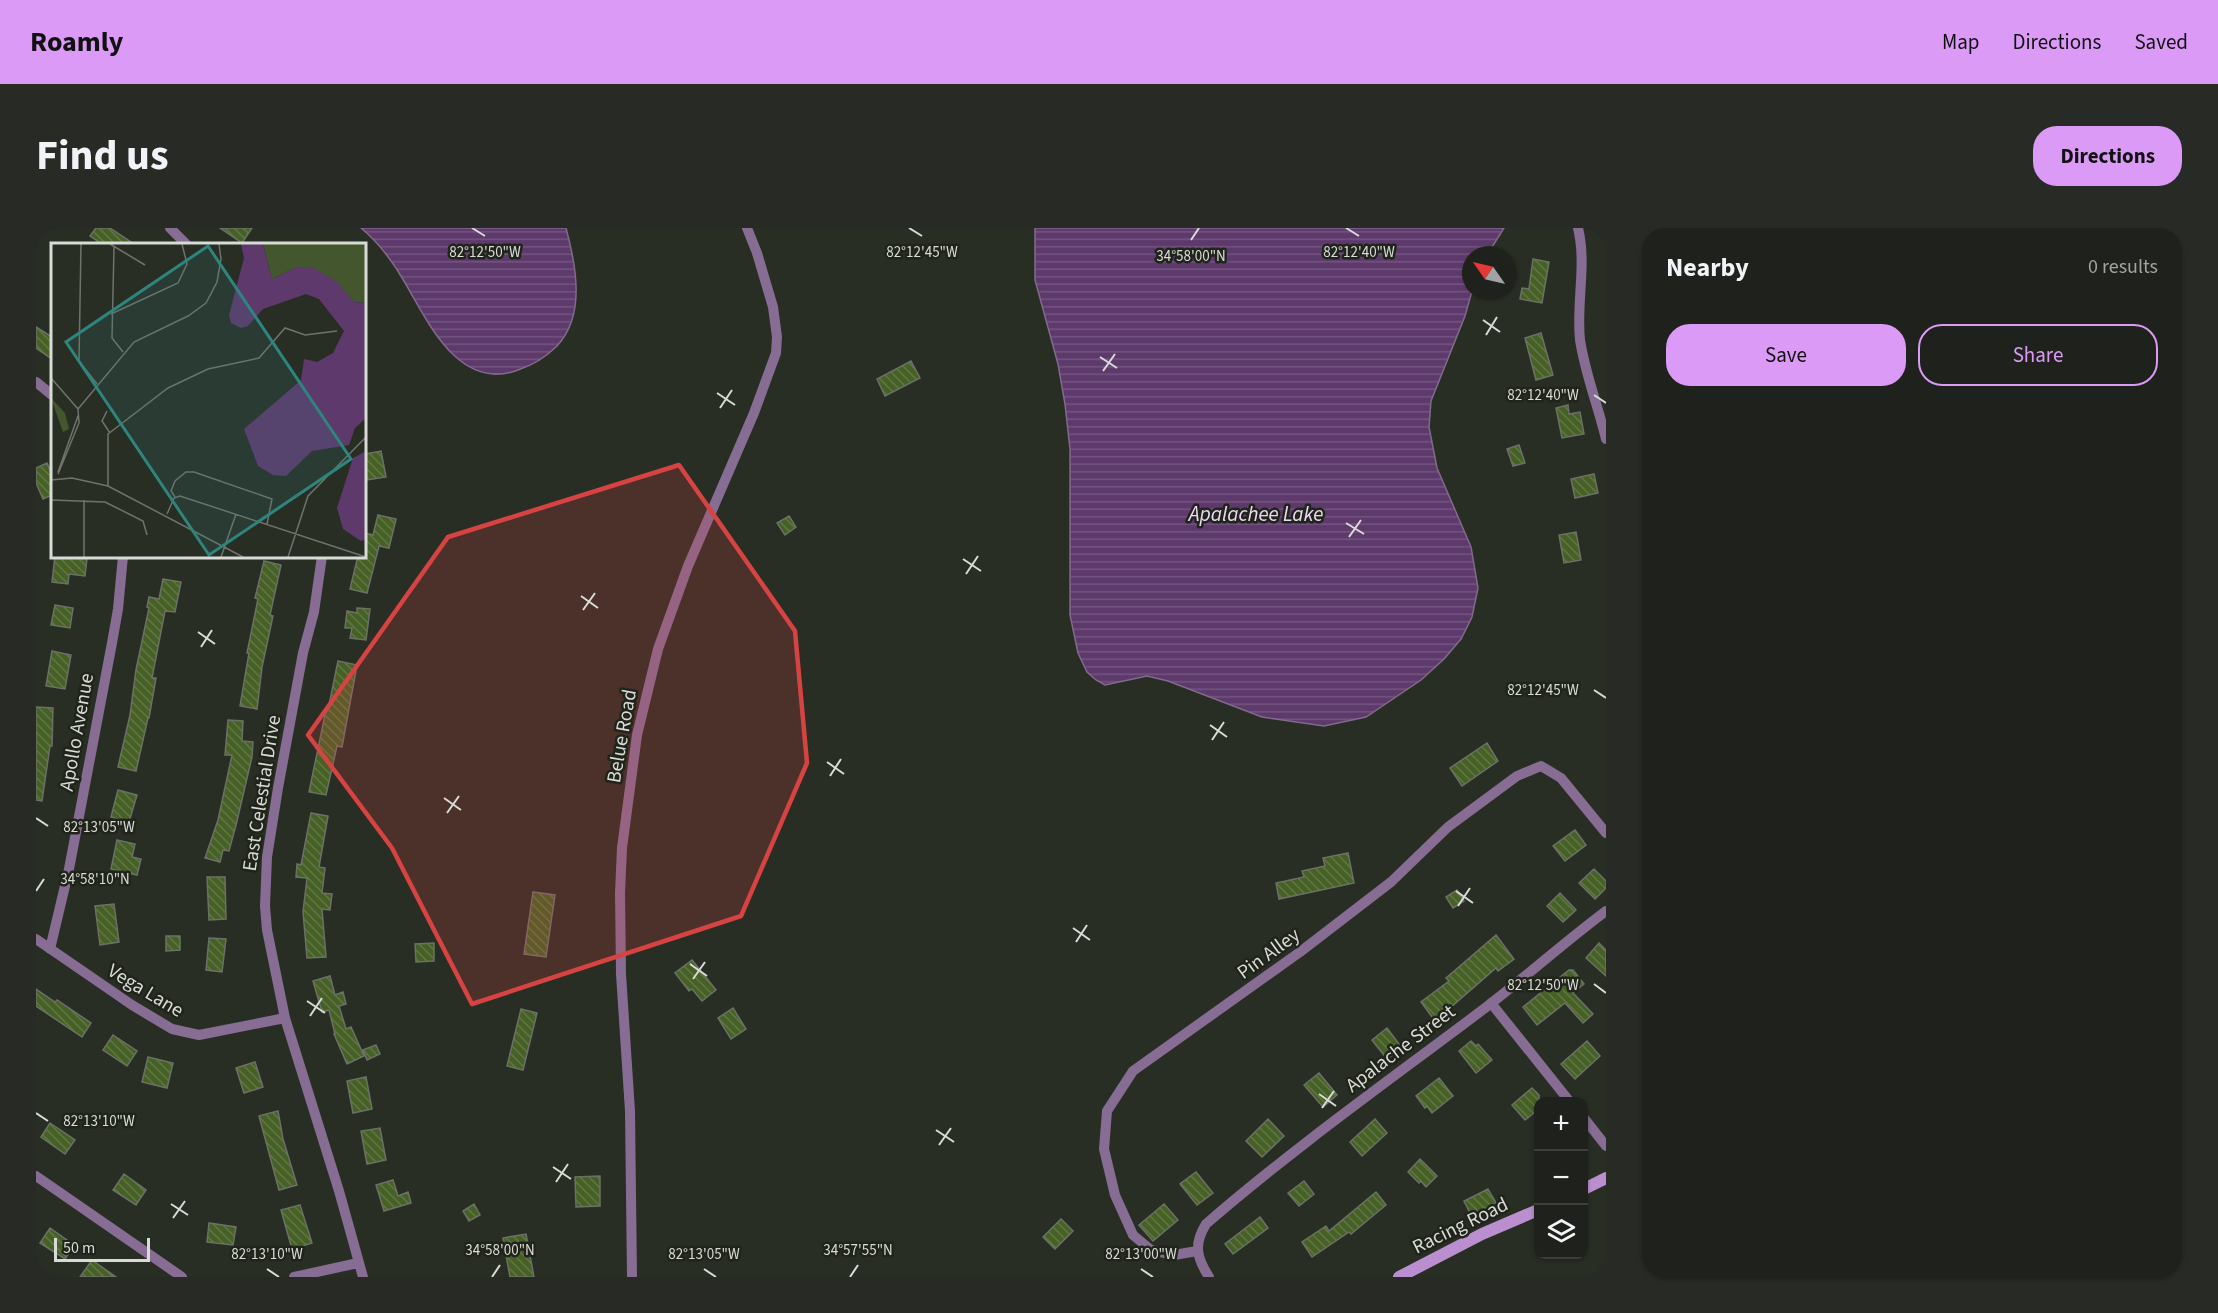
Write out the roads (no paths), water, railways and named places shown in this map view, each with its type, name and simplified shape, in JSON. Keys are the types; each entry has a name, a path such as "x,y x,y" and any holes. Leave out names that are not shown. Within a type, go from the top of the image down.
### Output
{"street":[{"path":"170,228 185,243"},
{"name":"Belue Road","path":"632,1277 630,1112 620,951 622,848 637,735 658,649 688,566 754,413 776,353 777,338 773,307 747,228"},
{"path":"1578,228 1583,260 1580,340 1606,439"},
{"path":"36,382 51,394"},
{"name":"Apollo Avenue","path":"50,949 69,869 112,643 123,558"},
{"name":"East Celestial Drive","path":"322,558 314,612 303,653 267,857 265,906 267,930 285,1018 339,1191 363,1277"},
{"name":"Pin Alley","path":"1197,1251 1174,1255 1151,1250 1132,1235 1114,1195 1104,1149 1107,1111 1133,1071 1300,952 1392,882 1448,826 1517,776 1541,766 1561,778 1606,833"},
{"name":"Apalache Street","path":"1197,1251 1200,1233 1206,1224 1254,1183 1491,1003 1606,911"},
{"name":"Vega Lane","path":"36,939 132,1005 172,1029 185,1034 198,1035 285,1018"},
{"path":"1491,1003 1567,1097"},
{"path":"1588,1123 1606,1146"},
{"path":"36,1176 182,1277"},
{"path":"1588,1187 1606,1178"},
{"name":"Racing Road","path":"1399,1277 1482,1234 1534,1212"},
{"path":"1197,1251 1199,1261 1209,1277"},
{"path":"294,1277 358,1263"}],"water":[{"path":"361,228 566,228 573,258 576,289 572,320 566,334 553,350 529,366 497,374 479,371 462,362 448,349 435,333 390,260"},
{"name":"Apalachee Lake","path":"1035,228 1504,228 1493,246 1462,246 1462,300 1469,300 1431,401 1429,427 1437,468 1471,547 1478,588 1472,617 1461,639 1444,659 1421,680 1366,717 1324,726 1262,717 1168,681 1147,676 1105,685 1087,672 1078,653 1070,615 1070,449 1065,404 1058,364 1035,280"}]}
